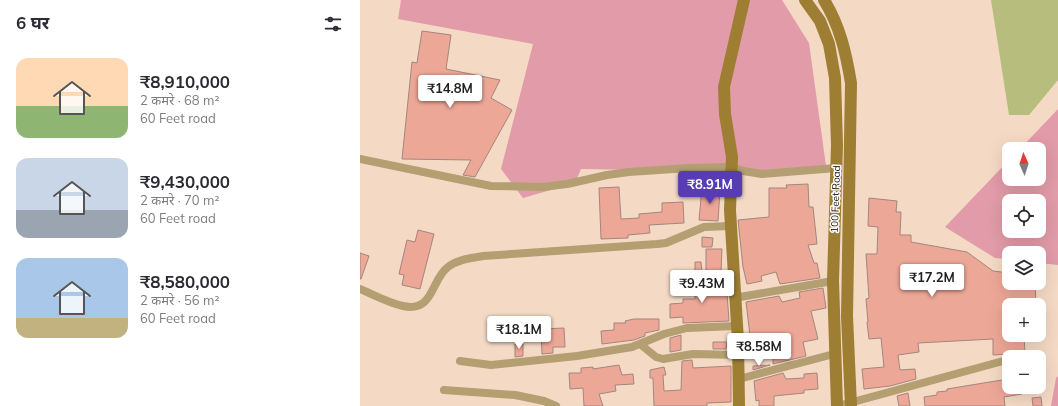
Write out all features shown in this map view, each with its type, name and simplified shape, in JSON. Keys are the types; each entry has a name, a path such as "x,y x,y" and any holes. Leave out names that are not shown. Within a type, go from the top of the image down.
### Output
{"street":[{"path":"739,406 739,355 734,298 731,226 730,146 725,114 724,87 744,0"},
{"name":"100 Feet Road","path":"804,0 820,21 829,44 835,78 836,168 833,281 834,354 837,406"},
{"name":"100 Feet Road","path":"824,0 835,17 845,47 851,83 847,316 851,404"},
{"path":"360,159 491,186 514,187 567,184 629,172 689,168 731,172 743,171 762,174 836,168"},
{"path":"360,289 404,307 415,307 424,304 447,267 466,258 666,243 704,227 731,226"},
{"path":"734,298 833,281"},
{"path":"460,361 491,364 534,362 616,351 640,344 664,334 687,328 736,326"},
{"path":"640,344 656,357 663,359 694,354 739,355"},
{"path":"739,379 834,354"},
{"path":"837,406 851,404 1002,361"},
{"path":"444,390 527,397 544,401 556,406"}],"shaded area":[{"path":"401,0 782,0 809,43 827,173 581,169 575,183 523,198 501,169 533,44 398,19"},
{"path":"991,0 1058,0 1058,80 1029,115 1009,115"},
{"path":"1058,109 1058,265 1046,264 1046,246 1002,246 1002,258 995,258 945,227 1002,167 1002,186 1046,186 1046,142 1027,142"},
{"path":"1058,376 1058,406 1051,406 1056,378"}],"building":[{"path":"422,31 451,35 446,69 500,80 491,98 512,110 475,177 463,175 471,160 402,159 412,62 417,63"},
{"path":"808,184 809,207 813,207 817,244 808,245 814,263 817,263 820,278 780,284 776,272 761,276 762,281 747,284 743,267 738,220 769,217 769,188 787,188 786,185"},
{"path":"619,187 621,219 639,218 639,214 662,212 662,203 683,202 684,223 649,225 650,233 628,235 628,238 601,239 599,188"},
{"path":"702,188 720,190 718,221 699,220"},
{"path":"869,198 897,201 896,212 901,212 900,235 911,235 911,242 967,252 993,271 1002,272 1002,290 1035,290 1036,298 1002,298 1002,342 1024,342 1025,350 1002,350 1002,354 993,355 993,339 918,343 919,352 898,355 900,370 915,369 916,379 890,386 864,389 862,369 884,367 881,338 869,339 867,322 866,299 869,298 866,254 877,254 878,227 868,226"},
{"path":"418,230 434,234 420,289 402,285 404,275 399,274 407,240 415,242"},
{"path":"702,237 713,238 712,247 702,247"},
{"path":"706,249 722,249 721,273 706,272"},
{"path":"360,253 369,256 361,279 360,279"},
{"path":"695,262 701,262 704,294 727,293 729,321 683,323 683,317 670,318 670,304 683,303 683,299 695,299"},
{"path":"823,288 826,308 811,311 818,339 803,342 806,356 773,364 773,352 752,352 746,302 779,296 782,302 800,298 799,292"},
{"path":"634,319 659,319 659,330 645,333 645,336 634,340 602,344 601,331 614,330 614,323 626,323 625,321"},
{"path":"564,328 565,347 553,347 553,353 542,354 541,329"},
{"path":"681,335 681,350 670,352 670,338"},
{"path":"713,342 727,342 726,349 713,349"},
{"path":"515,344 523,344 523,356 515,357"},
{"path":"692,360 693,368 731,366 731,402 707,403 707,406 654,406 653,378 650,378 650,370 664,367 666,375 663,375 664,391 681,390 682,361"},
{"path":"619,365 622,375 633,374 634,384 615,385 616,391 599,394 603,406 584,406 583,388 570,389 569,373 581,373 581,368 593,367 593,369"},
{"path":"770,365 753,370 753,366"},
{"path":"783,373 786,379 804,378 804,374 817,373 818,389 804,390 804,393 774,396 774,406 759,406 759,400 756,401 754,381"},
{"path":"1002,380 1002,394 1022,394 1004,397 1005,406 925,406 924,397 937,395 937,392 947,391 947,389"},
{"path":"908,393 910,406 899,406 897,396"},
{"path":"1041,397 1042,406 1033,406 1032,398"}]}
